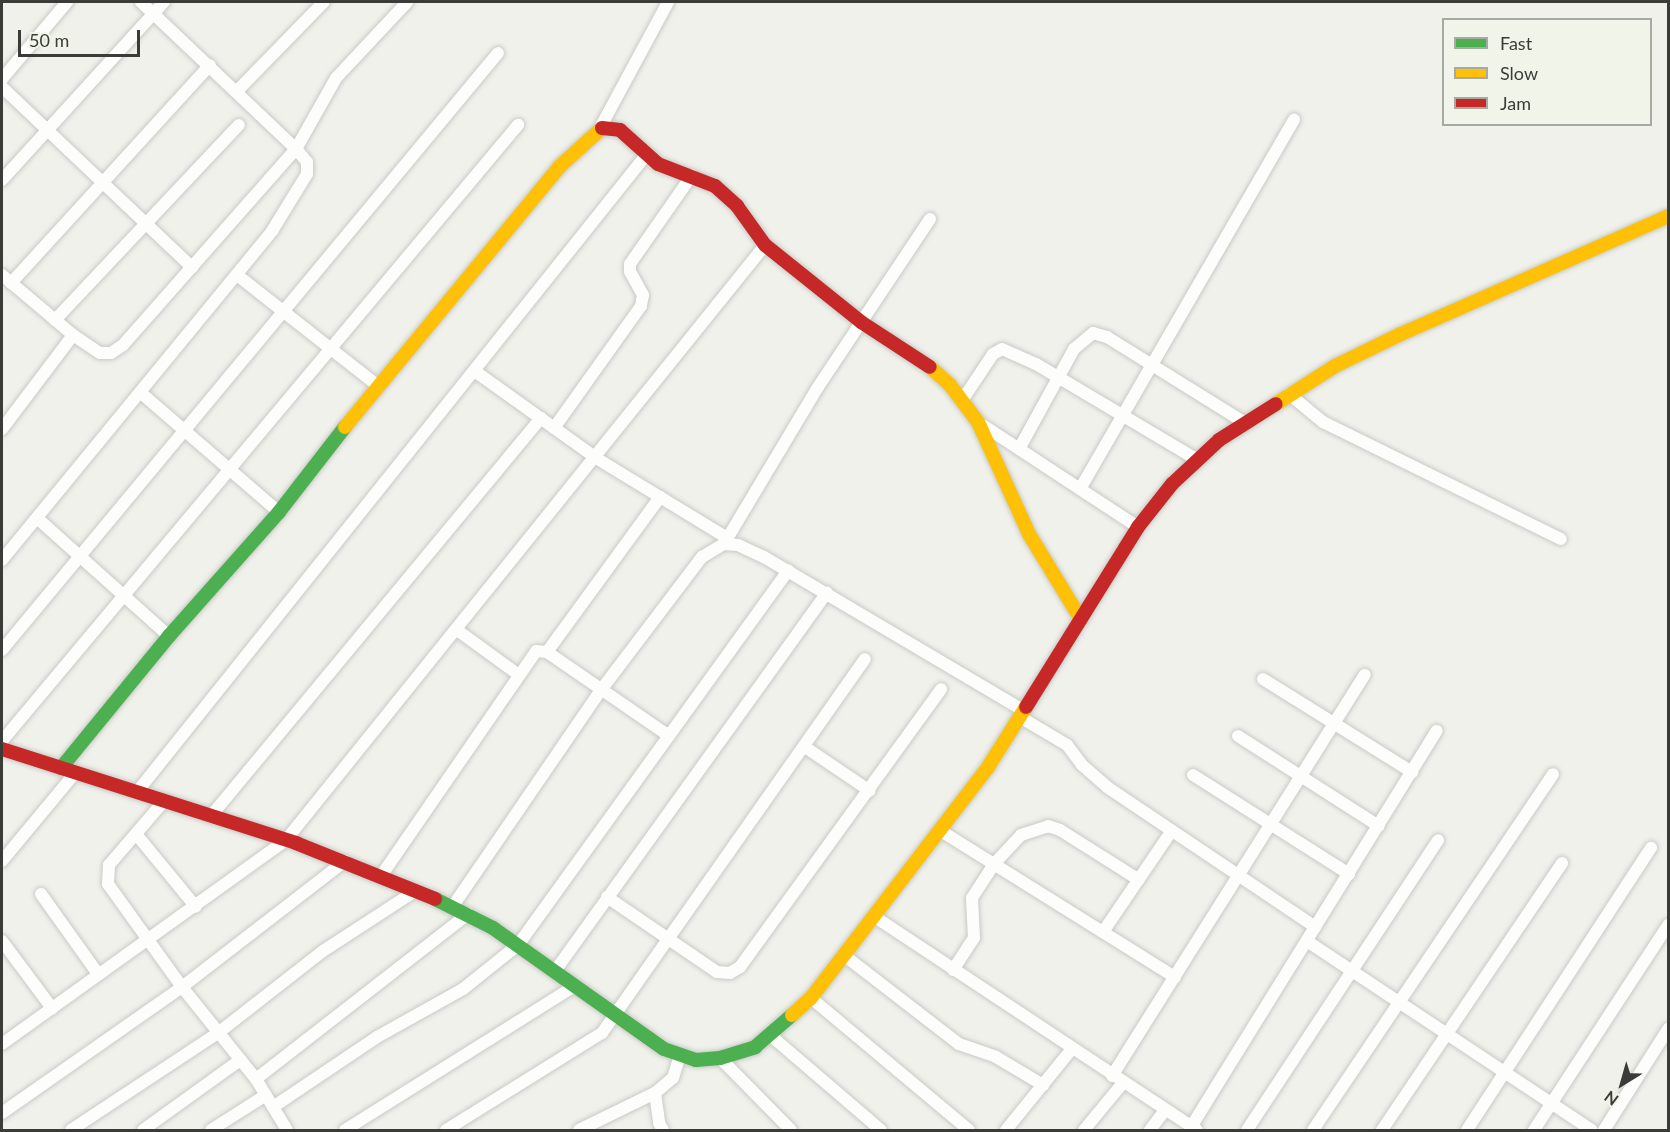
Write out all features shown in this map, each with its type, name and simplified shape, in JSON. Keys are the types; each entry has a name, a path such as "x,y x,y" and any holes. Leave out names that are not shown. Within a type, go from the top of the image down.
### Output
{"main road":[{"path":"61,768 170,636 279,512 377,385 559,167 600,128 620,130 668,169 692,175 715,186 737,206 765,245 861,322 933,369 963,399 978,422 1029,534 1080,618"},
{"path":"2,749 286,840 345,861 453,906 518,945 664,1049 696,1060 720,1058 755,1047 811,998 941,831 1022,714 1138,527 1172,484 1198,460 1245,423 1289,394 1411,329 1668,216"}],"street":[{"path":"2,79 67,2"},
{"path":"2,560 272,231 303,185 307,162 296,149 210,65 152,15 141,2"},
{"path":"2,180 164,2"},
{"path":"237,91 324,2"},
{"path":"2,275 73,335 100,353 111,353 123,345 296,149 336,78 407,2"},
{"path":"600,128 668,2"},
{"path":"2,650 498,53"},
{"path":"12,283 210,65"},
{"path":"2,87 192,267"},
{"path":"1080,489 1294,120"},
{"path":"55,320 239,125"},
{"path":"2,741 232,471 330,349 518,125"},
{"path":"136,792 476,372 647,154"},
{"path":"554,428 641,306 643,296 630,272 630,264 692,175"},
{"path":"453,906 601,690 702,557 725,541 861,322 930,219"},
{"path":"2,1042 196,907 286,840 596,458 765,245"},
{"path":"237,274 283,313 377,385"},
{"path":"1019,449 1074,349 1093,333 1107,336 1245,423"},
{"path":"2,429 73,335"},
{"path":"963,399 993,354 1002,349 1058,377 1198,460"},
{"path":"476,372 596,458 660,497 725,541 738,545 788,570 1022,714 1067,745 1091,775 1171,832 1316,927"},
{"path":"141,393 279,512"},
{"path":"1289,394 1323,422 1561,539"},
{"path":"211,816 540,418"},
{"path":"978,422 1138,527"},
{"path":"548,652 660,497"},
{"path":"37,518 170,636"},
{"path":"273,1107 377,1037 463,989 518,945 788,570"},
{"path":"555,971 827,593"},
{"path":"457,630 519,675"},
{"path":"381,876 536,651 548,652 669,736"},
{"path":"446,1131 597,1037 805,747 865,659"},
{"path":"1084,1131 1117,1080 1175,977 1365,675"},
{"path":"1263,679 1412,772"},
{"path":"608,897 717,972 730,973 740,968 870,791 941,689"},
{"path":"875,917 1071,1050 1194,1129 1437,731"},
{"path":"1238,736 1379,826"},
{"path":"805,747 870,791"},
{"path":"2,861 75,773"},
{"path":"1313,1131 1553,774"},
{"path":"1193,775 1348,874"},
{"path":"164,801 109,865 108,884 182,987 256,1079 287,1131"},
{"path":"953,970 974,938 970,904 993,864 1021,835 1048,826 1083,842 1139,880"},
{"path":"941,831 1175,977"},
{"path":"1103,933 1171,832"},
{"path":"136,834 196,907"},
{"path":"1247,1131 1438,840"},
{"path":"1467,1131 1651,848"},
{"path":"2,1113 182,987 345,861"},
{"path":"1382,1131 1444,1033 1562,863"},
{"path":"71,1131 219,1033 323,951 416,891"},
{"path":"41,894 98,975"},
{"path":"256,1079 468,914"},
{"path":"1534,1131 1668,925"},
{"path":"2,941 52,1008"},
{"path":"1307,941 1504,1075 1592,1131"},
{"path":"845,956 959,1044 996,1056 1043,1085"},
{"path":"345,1131 575,986"},
{"path":"811,998 969,1131"},
{"path":"1604,1131 1668,1029"},
{"path":"770,1035 881,1131"},
{"path":"1006,1131 1071,1050"},
{"path":"579,1131 655,1093 673,1078 680,1055"},
{"path":"720,1058 790,1131"},
{"path":"142,1131 240,1060"},
{"path":"655,1093 659,1123 663,1131"},
{"path":"211,1131 266,1095"},
{"path":"1150,1131 1165,1110"}],"traffic: fast":[{"path":"61,768 169,636 279,512 345,427"},
{"path":"435,899 493,928 664,1049 696,1060 720,1058 755,1047 792,1015"}],"traffic: slow":[{"path":"345,427 559,167 602,128"},
{"path":"1276,404 1335,366 1401,334 1668,216"},
{"path":"930,367 950,385 978,422 1029,534 1080,618"},
{"path":"792,1015 811,998 988,767 1026,707"}],"traffic: jam":[{"path":"602,128 620,130 658,164 715,186 737,206 765,245 861,322 930,367"},
{"path":"1026,707 1138,527 1172,484 1219,440 1276,404"},
{"path":"2,749 296,843 435,899"}]}
